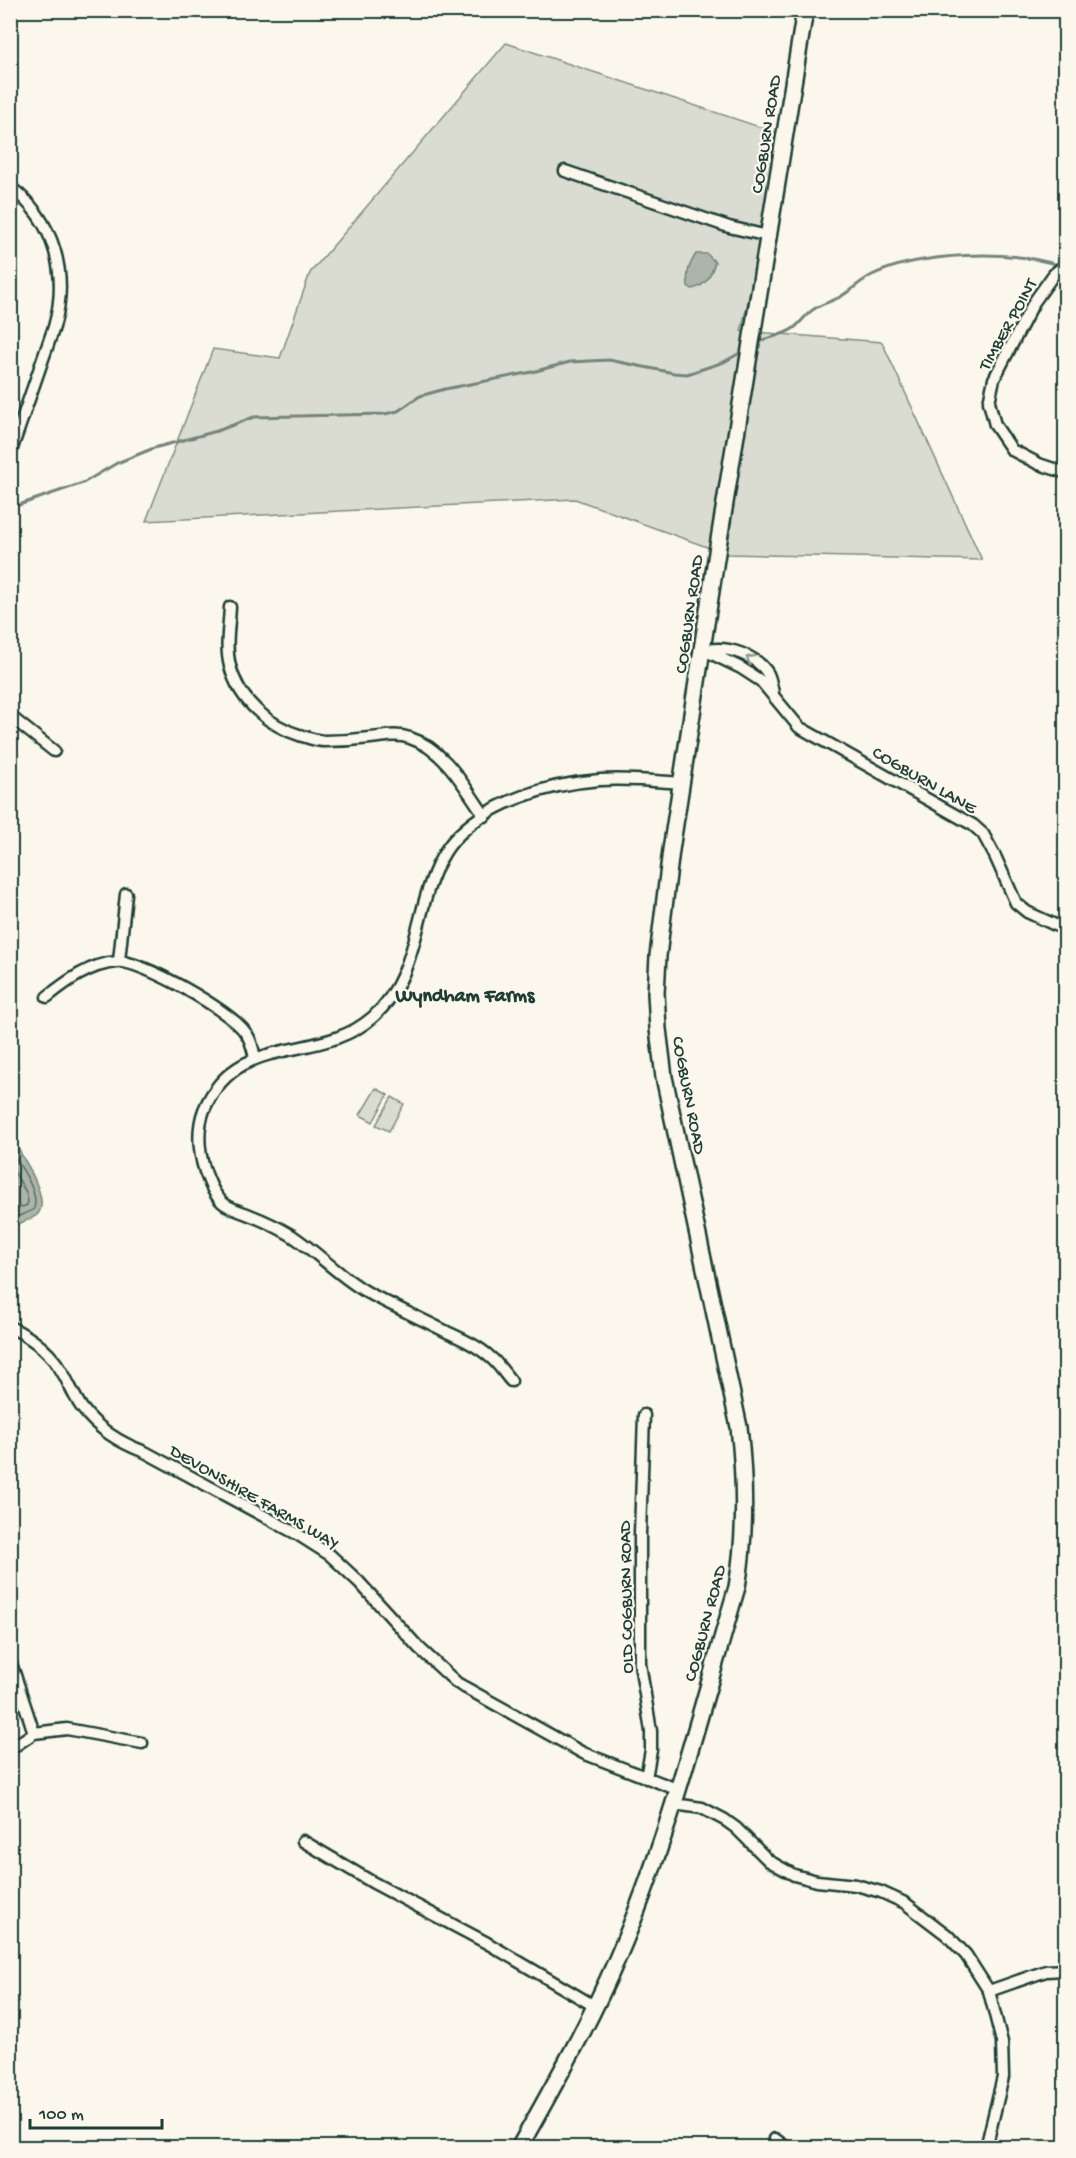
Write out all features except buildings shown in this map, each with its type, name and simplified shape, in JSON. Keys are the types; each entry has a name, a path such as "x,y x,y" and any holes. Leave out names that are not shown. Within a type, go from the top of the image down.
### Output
{"street":[{"name":"COGBURN ROAD","path":"519,2148 596,2007 636,1910 677,1797 737,1587 740,1566 743,1461 739,1427 664,1077 656,993 658,956 671,850 805,10"},
{"path":"565,171 729,227 768,236"},
{"path":"10,187 28,203 46,227 57,257 61,289 54,327 10,454"},
{"name":"TIMBER POINT","path":"1065,264 1054,274 1034,302 994,379 989,402 995,426 1012,450 1039,464 1065,473"},
{"path":"230,607 227,648 230,666 242,693 260,714 285,729 320,741 373,738 386,735 412,738 423,744 453,770 485,816"},
{"name":"COGBURN LANE","path":"704,651 732,650 756,662 768,675 774,695 799,727 973,825 983,834 1016,903 1027,912 1065,930"},
{"path":"10,716 54,751"},
{"path":"511,1381 490,1357 472,1345 364,1290 340,1275 291,1236 222,1201 214,1191 203,1167 200,1141 202,1115 222,1080 236,1068 255,1058 339,1038 363,1026 382,1008 404,975 429,887 439,863 454,841 485,816 512,800 562,785 628,779 682,783"},
{"path":"119,961 126,894"},
{"path":"47,997 70,979 87,970 119,961 159,974 227,1015 245,1031 255,1058"},
{"name":"DEVONSHIRE FARMS WAY","path":"10,1327 30,1338 50,1355 82,1407 100,1427 121,1442 145,1452 297,1534 330,1556 359,1582 418,1647 457,1683 583,1753 646,1778 677,1797 725,1820 769,1861 794,1875 817,1881 856,1885 881,1892 905,1903 927,1918 966,1955 989,1991 1002,2042 1003,2077 986,2148"},
{"name":"OLD COGBURN ROAD","path":"644,1415 640,1534 640,1664 651,1731 651,1750 646,1778"},
{"path":"10,1660 34,1733"},
{"path":"10,1749 34,1733 67,1729 142,1743"},
{"path":"303,1841 372,1882 487,1943 596,2007"},
{"path":"989,1991 1046,1971 1065,1970"},
{"path":"776,2139 787,2148"}],"shaded area":[{"path":"506,43 787,136 741,331 882,342 982,560 726,554 575,499 146,521 213,349 280,358 310,273"},
{"path":"376,1088 388,1095 373,1122 360,1115"},
{"path":"392,1097 404,1104 389,1131 376,1125"}],"water":[{"path":"696,254 707,254 715,262 705,283 692,289 688,286 688,273"},
{"path":"11,1136 38,1188 41,1208 37,1215 11,1227"}],"waterway":[{"path":"756,343 790,331 814,309 842,296 872,275 892,267 940,258 992,255 1017,257 1061,266"},
{"path":"10,508 83,483 117,463 154,448 217,431 254,417 385,414 398,411 420,396 570,362 609,360 687,374 724,362 745,350"}],"district":[{"name":"Wyndham Farms","path":"465,994"}]}
